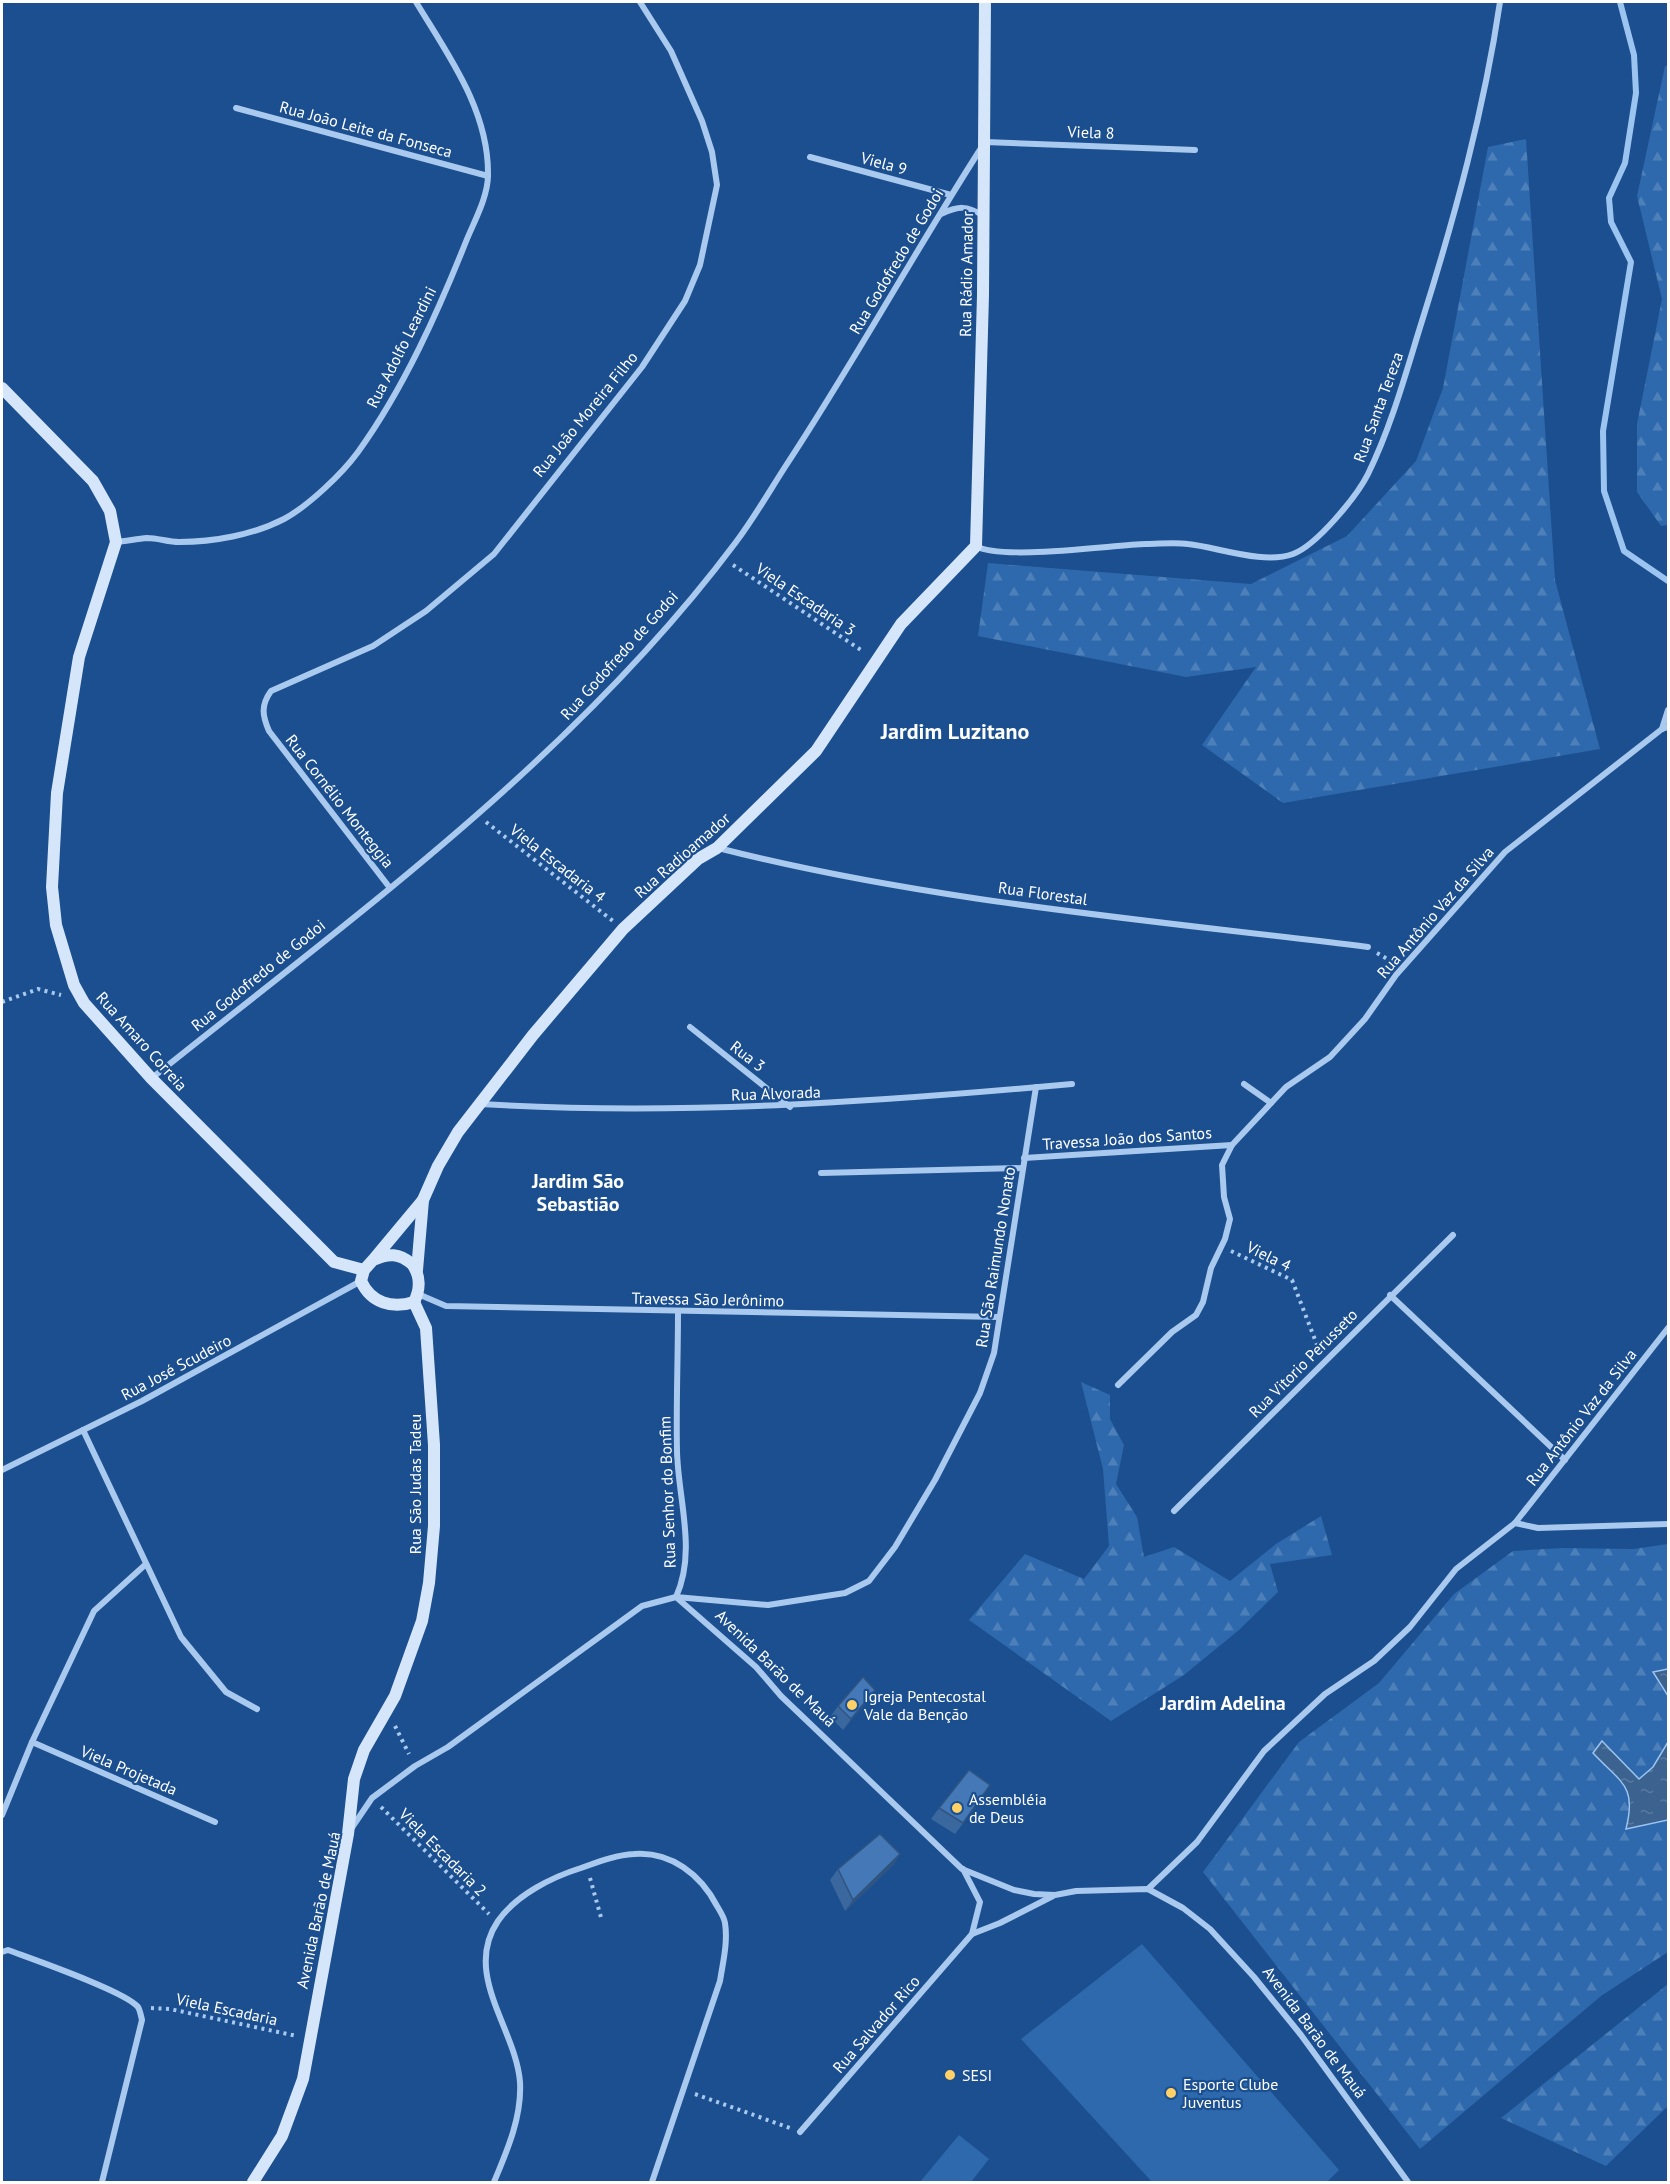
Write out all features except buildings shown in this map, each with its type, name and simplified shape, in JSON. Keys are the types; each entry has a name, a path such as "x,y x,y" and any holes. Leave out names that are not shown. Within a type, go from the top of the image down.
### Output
{"street":[{"name":"Rua Adolfo Leardini","path":"116,542 148,538 177,542 216,539 252,531 285,518 324,487 357,454 386,408 450,282 480,208 488,176 484,134 474,103 416,2"},
{"name":"Rua João Moreira Filho","path":"268,731 263,708 264,701 271,691 373,646 426,611 494,554 642,367 686,301 700,266 709,229 717,185 714,163 702,121 671,51 640,2"},
{"name":"Rua Rádio Amador","path":"976,546 984,216 985,2"},
{"name":"Rua Santa Tereza","path":"976,546 985,552 1186,544 1271,557 1293,554 1312,542 1338,514 1367,476 1394,414 1439,267 1475,128 1491,64 1500,2"},
{"name":"Rua João Leite da Fonseca","path":"236,108 488,176"},
{"name":"Viela 8","path":"985,142 1195,150"},
{"name":"Rua Godofredo de Godoi","path":"151,1078 479,816 599,702 657,638 723,558 802,441 985,142"},
{"name":"Viela 9","path":"810,157 951,195"},
{"path":"940,214 959,206 970,207 984,216"},
{"path":"2,388 93,481 111,511 116,542"},
{"name":"Rua Amaro Correia","path":"116,542 79,657 57,793 52,839 52,887 56,925 64,957 81,998 151,1078 334,1262 366,1271"},
{"name":"Rua Radioamador","path":"366,1271 423,1200 438,1166 479,1104 533,1035 624,929 698,859 717,848 816,752 902,624 976,546"},
{"path":"1665,728 1668,710"},
{"name":"Rua Antônio Vaz da Silva","path":"1222,1246 1230,1219 1224,1197 1222,1165 1232,1144 1286,1087 1330,1057 1365,1019 1402,968 1505,852 1665,728"},
{"name":"Rua Cornélio Monteggia","path":"268,731 390,888"},
{"name":"Rua Florestal","path":"717,848 840,875 1069,911 1368,947"},
{"name":"Rua 3","path":"690,1027 790,1107"},
{"name":"Rua Alvorada","path":"479,1104 641,1110 790,1107 1072,1084"},
{"path":"1244,1084 1271,1103"},
{"name":"Rua São Raimundo Nonato","path":"676,1597 768,1605 845,1593 869,1581 895,1547 980,1393 994,1353 1036,1087"},
{"name":"Travessa João dos Santos","path":"1024,1158 1232,1144"},
{"path":"821,1173 1023,1168"},
{"name":"Rua Radioamador","path":"417,1270 423,1200"},
{"name":"Rua Vitorio Perusseto","path":"1174,1511 1453,1235"},
{"path":"1118,1385 1172,1332 1196,1315 1203,1302 1211,1268 1222,1246"},
{"path":"385,1255 404,1258 417,1270 416,1298 401,1306 381,1301 367,1294 366,1271 385,1255"},
{"name":"Rua José Scudeiro","path":"2,1470 153,1395 366,1271"},
{"path":"1390,1295 1565,1460"},
{"name":"Travessa São Jerônimo","path":"416,1298 446,1306 999,1317"},
{"name":"Rua São Judas Tadeu","path":"348,1834 354,1779 364,1750 395,1696 422,1622 429,1583 434,1526 434,1445 426,1328 416,1298"},
{"name":"Rua Senhor do Bonfim","path":"676,1597 683,1581 687,1557 677,1453 678,1312"},
{"name":"Rua Antônio Vaz da Silva","path":"1148,1889 1197,1842 1264,1751 1325,1694 1374,1661 1410,1627 1456,1569 1515,1523 1668,1328"},
{"path":"82,1430 181,1637 226,1692 257,1709"},
{"path":"1515,1523 1538,1528 1668,1524"},
{"path":"2,1815 32,1742 94,1611 146,1564"},
{"name":"Avenida Barão de Mauá","path":"253,2182 282,2136 303,2079 348,1834 372,1798 415,1766 448,1747 642,1606 676,1597 756,1667 781,1696 962,1869 1014,1890 1055,1895 1148,1889 1183,1908 1210,1929 1254,1977 1301,2035 1407,2182"},
{"name":"Viela Projetada","path":"32,1742 215,1822"},
{"path":"494,2182 520,2106 520,2080 485,1971 488,1948 497,1922 513,1905 555,1876 633,1854 655,1855 676,1862 694,1874 712,1897 725,1921 726,1950 720,1981 652,2182"},
{"name":"Rua Salvador Rico","path":"800,2132 972,1934 980,1902 962,1869"},
{"name":"Rua Salvador Rico","path":"972,1934 1000,1923 1055,1895"},
{"path":"2,1952 8,1950 121,1995 138,2007 142,2020 102,2182"}],"path":[{"name":"Viela Escadaria 3","path":"723,558 876,660"},
{"name":"Viela Escadaria 4","path":"479,816 624,929"},
{"path":"1368,947 1402,968"},
{"path":"2,1002 38,989 81,998"},
{"name":"Viela 4","path":"1222,1246 1292,1280 1323,1362"},
{"path":"386,1711 415,1766"},
{"name":"Viela Escadaria 2","path":"372,1798 497,1922"},
{"path":"586,1866 602,1921"},
{"name":"Viela Escadaria","path":"138,2007 170,2009 310,2039"},
{"path":"684,2090 800,2132"}],"green space":[{"path":"1665,66 1668,66 1668,525 1661,526 1637,492 1637,424 1662,299 1637,196"},
{"path":"1526,139 1555,580 1600,749 1283,803 1202,745 1256,667 1186,677 978,636 988,563 1251,584 1347,536 1416,461 1443,388 1488,147"},
{"path":"1081,1382 1110,1395 1110,1419 1124,1445 1116,1484 1137,1517 1144,1557 1174,1547 1230,1581 1276,1544 1321,1516 1332,1555 1270,1564 1278,1592 1239,1630 1184,1675 1111,1721 969,1620 1025,1554 1084,1579 1109,1546 1103,1469"},
{"path":"1668,1544 1668,1952 1601,1996 1420,2149 1203,1872 1299,1742 1379,1683 1454,1594 1513,1551 1562,1548 1633,1549"},
{"name":"Esporte Clube Juventus","path":"1142,1944 1339,2170 1327,2182 1152,2182 1021,2039"},
{"path":"1668,1984 1668,2106 1606,2166 1501,2118"},
{"path":"959,2135 989,2159 971,2182 920,2182"}],"water":[{"path":"1668,1669 1668,1696 1653,1672"},
{"path":"1602,1741 1639,1779 1653,1767 1668,1742 1668,1820 1626,1829 1629,1814 1628,1794 1619,1779 1593,1753"}],"waterway":[{"path":"1620,2 1634,55 1636,93 1625,163 1609,198 1611,222 1631,262 1603,431 1604,491 1624,551 1668,581"}],"place":[{"name":"Igreja Pentecostal Vale da Benção","path":"852,1705"},
{"name":"Assembléia de Deus","path":"957,1808"},
{"name":"SESI","path":"950,2075"},
{"name":"Esporte Clube Juventus","path":"1171,2093"}],"district":[{"name":"Jardim Luzitano","path":"955,731"},
{"name":"Jardim São Sebastião","path":"578,1192"},
{"name":"Jardim Adelina","path":"1223,1703"}]}
